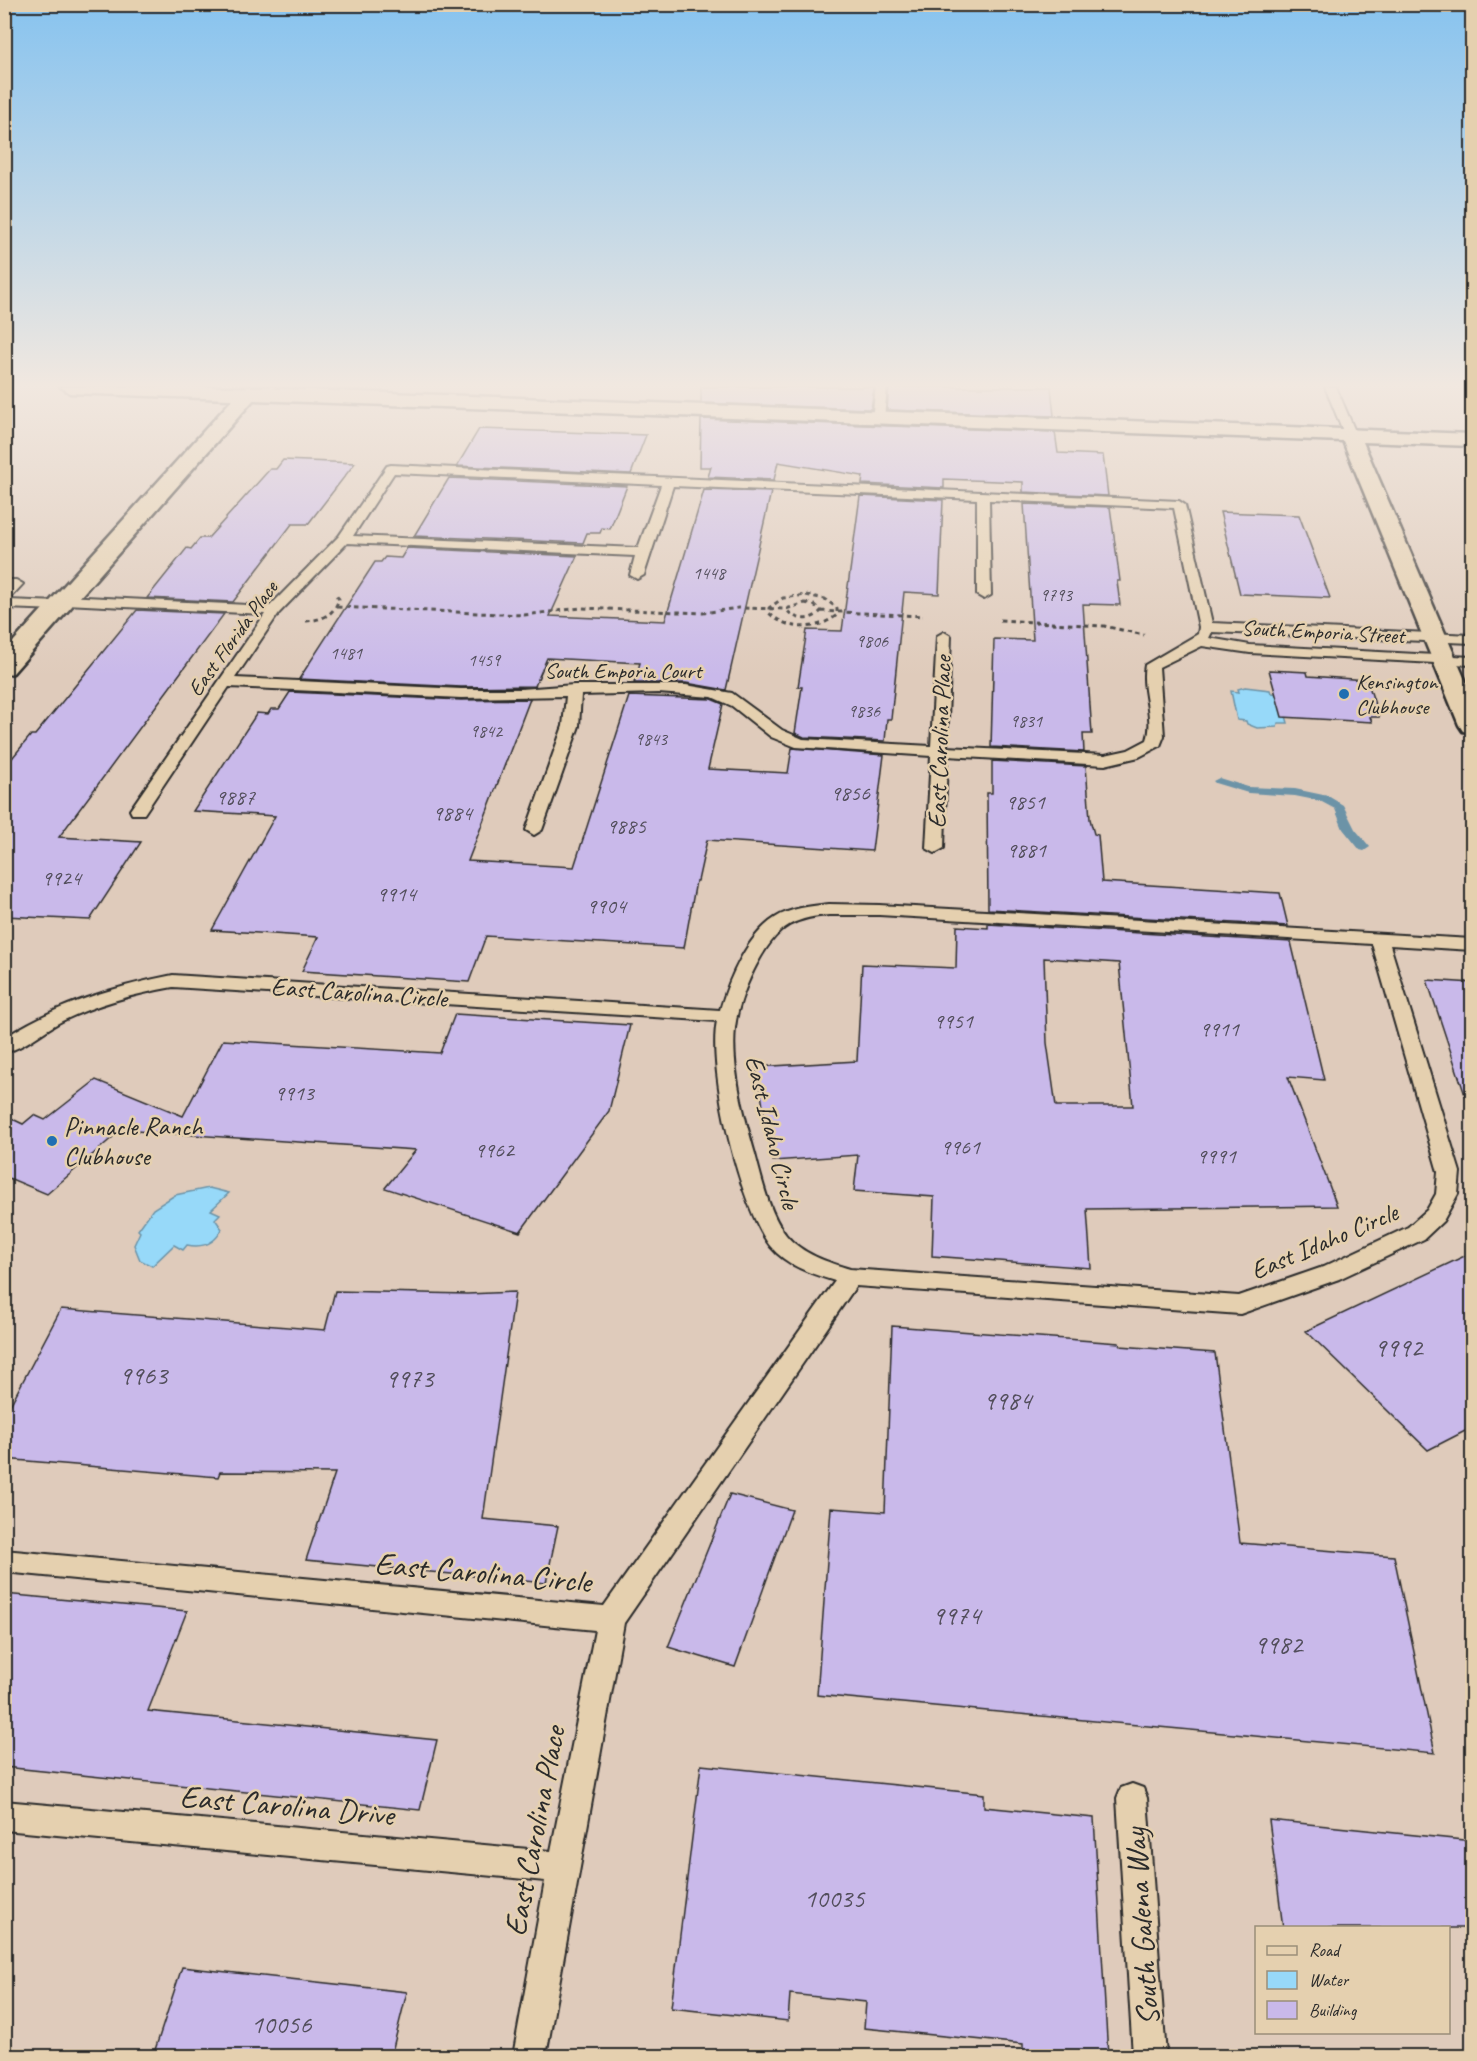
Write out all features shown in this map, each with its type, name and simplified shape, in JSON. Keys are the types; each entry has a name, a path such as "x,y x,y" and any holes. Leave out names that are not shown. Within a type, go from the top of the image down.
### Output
{"street":[{"path":"4,668 169,483"},
{"path":"1371,483 1473,724"}],"lane":[{"name":"East Florida Place","path":"138,810 274,610 344,539 381,483"},
{"path":"637,575 667,483"},
{"path":"711,483 1179,505 1206,627 1205,634 1200,641 1176,651"},
{"path":"983,497 984,595"},
{"path":"344,539 644,552"},
{"path":"4,584 16,584 4,597"},
{"path":"4,604 62,603 274,610"},
{"name":"South Emporia Street","path":"1206,627 1473,639"},
{"name":"East Carolina Place","path":"935,848 944,636"},
{"name":"South Emporia Street","path":"1200,641 1250,649 1473,661"},
{"name":"South Emporia Court","path":"225,682 459,694 513,694 617,688 713,693 738,702 766,729 789,742 826,747 1094,760 1126,756 1146,749 1157,739 1150,671 1154,662 1176,651"},
{"path":"534,830 571,726 574,689"},
{"name":"East Idaho Circle","path":"1379,938 1449,1172 1447,1194 1435,1215 1416,1233 1331,1273 1240,1305 850,1277 798,1259 777,1240 767,1224 756,1197 726,1070 727,1016 759,944 782,921 828,910 891,911 1379,938 1473,944"},
{"name":"East Carolina Circle","path":"4,1047 29,1030 97,998 173,981 727,1016"},
{"name":"East Carolina Circle","path":"4,1561 611,1619 850,1277"},
{"name":"East Carolina Place","path":"530,2056 563,1867 611,1619"},
{"name":"South Galena Way","path":"1132,1798 1150,2056"},
{"name":"East Carolina Drive","path":"4,1815 563,1867"}],"path":[{"path":"804,603 806,595"},
{"path":"769,608 783,598 806,595 831,602 838,612"},
{"path":"338,607 524,615 581,608 703,613 738,608 786,609 794,604 804,603 817,606 821,611"},
{"path":"769,608 771,615 780,622 800,626 824,624 835,618 838,612"},
{"path":"786,609 792,616 802,618 814,617 821,611 932,617"},
{"path":"800,626 802,618"},
{"path":"991,620 1115,627 1147,636 1176,651"}],"water":[{"path":"1245,687 1270,690 1271,693 1280,694 1288,723 1278,723 1277,727 1257,728 1247,724 1246,721 1237,720 1231,691 1239,692 1238,689"},
{"path":"209,1188 229,1193 211,1210 220,1214 215,1219 222,1229 216,1238 208,1244 187,1245 183,1250 174,1245 152,1266 140,1260 134,1245 140,1232 138,1230 153,1209 175,1195"}],"building":[{"path":"257,483 339,483 308,524 292,524 233,602 147,598 187,548 191,549 200,538 208,538"},
{"path":"446,483 564,483 627,486 610,529 602,528 600,533 587,533 583,543 414,536"},
{"path":"944,483 944,488 862,484"},
{"path":"1023,483 1106,483 1108,496 1023,492"},
{"path":"704,490 771,492 726,690 686,683 634,683 640,663 547,658 535,686 461,687 299,679 375,562 381,562 385,557 401,558 407,548 577,556 550,616 665,621"},
{"path":"860,496 943,500 939,594 904,592 891,719 887,719 885,741 804,737 795,733 802,687 798,687 807,630 842,631"},
{"path":"1024,504 1110,507 1120,581 1117,581 1120,605 1083,604 1092,734 1083,734 1084,752 991,747 994,639 1033,640"},
{"path":"1220,512 1299,515 1330,598 1240,594"},
{"path":"137,610 224,614 59,837 141,842 90,920 4,916 4,768 31,735 35,735"},
{"path":"1269,670 1307,672 1308,676 1367,680 1379,717 1370,717 1372,722 1282,717"},
{"path":"290,692 461,700 530,699 468,861 574,867 629,696 711,699 723,704 708,769 788,773 792,748 884,755 872,851 707,840 698,881 696,881 684,948 486,936 469,982 302,971 318,937 212,930 275,816 193,811 257,713 268,714 271,709 279,709"},
{"path":"992,761 1086,766 1090,819 1094,834 1098,835 1102,882 1280,893 1288,926 988,909 987,793 992,793"},
{"path":"988,924 1291,942 1324,1080 1288,1077 1337,1206 1087,1209 1091,1268 932,1256 934,1197 854,1191 858,1155 773,1161 756,1067 857,1061 862,964 956,968 957,926 988,928","holes":["1044,958 1119,963 1133,1106 1056,1106 1047,1043"]},
{"path":"1427,980 1473,983 1473,1094 1465,1095"},
{"path":"455,1014 630,1025 609,1111 520,1232 385,1188 416,1150 121,1130 47,1194 4,1176 4,1115 23,1124 34,1115 45,1120 96,1080 183,1116 223,1040 440,1053"},
{"path":"1473,1252 1473,1427 1428,1450 1306,1331"},
{"path":"335,1291 467,1294 515,1292 483,1519 558,1526 546,1583 306,1560 335,1473 220,1472 218,1477 4,1459 4,1417 61,1309 325,1330"},
{"path":"892,1326 1119,1343 1120,1346 1215,1353 1240,1543 1394,1556 1435,1753 817,1695 831,1508 885,1512"},
{"path":"730,1494 792,1510 735,1667 668,1647"},
{"path":"4,1594 187,1611 148,1711 437,1740 420,1810 4,1767"},
{"path":"701,1765 984,1794 984,1807 1094,1818 1108,2056 1023,2056 1023,2044 864,2028 866,2002 790,1994 788,2021 671,2008"},
{"path":"1269,1820 1473,1841 1473,1928 1283,1926"},
{"path":"182,1967 407,1992 391,2056 153,2056"}],"waterway":[{"path":"1219,781 1248,790 1310,794 1324,798 1339,807 1349,829 1364,847"}],"place":[{"name":"Kensington Clubhouse","path":"1344,694"},
{"name":"Pinnacle Ranch Clubhouse","path":"52,1141"}]}
